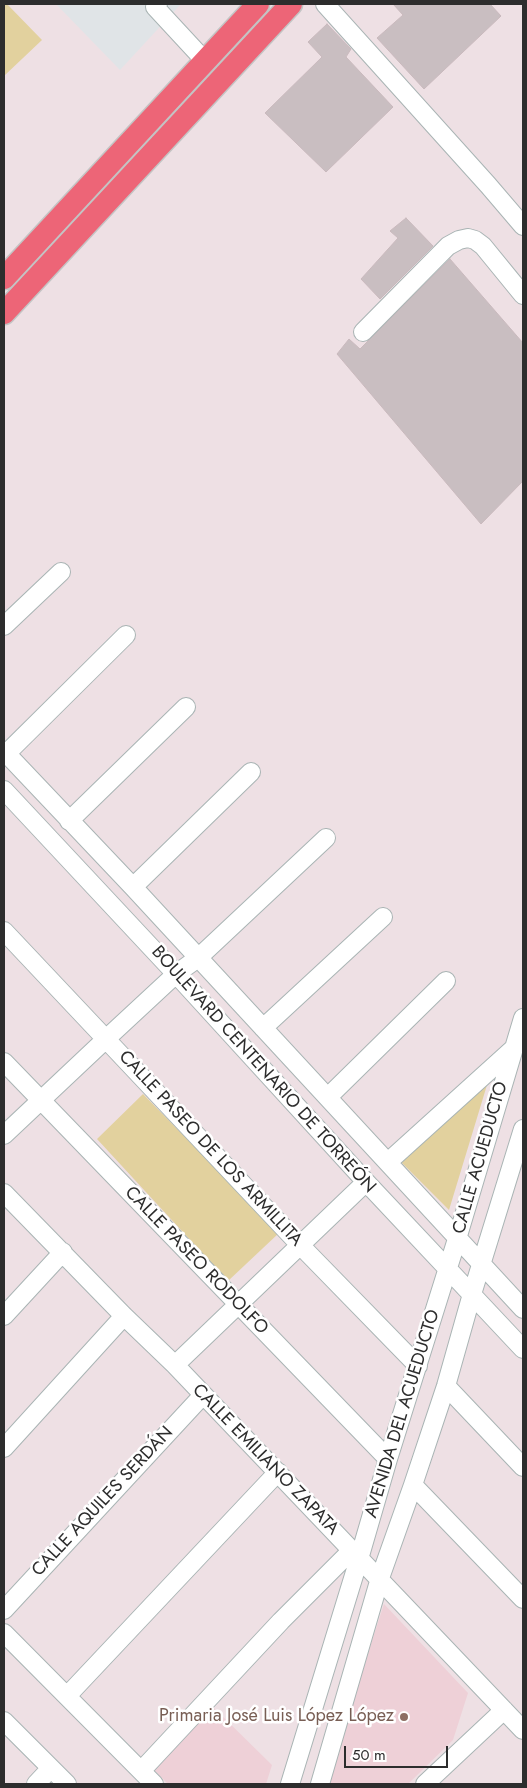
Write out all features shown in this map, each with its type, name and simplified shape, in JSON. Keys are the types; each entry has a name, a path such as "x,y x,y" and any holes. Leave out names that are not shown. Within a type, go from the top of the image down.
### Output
{"main road":[{"path":"4,278 258,4"},
{"path":"4,313 291,4"}],"street":[{"path":"325,4 523,226"},
{"path":"156,5 205,61"},
{"path":"363,332 448,246 459,240 468,238 475,240 483,246 523,295"},
{"path":"4,626 61,572"},
{"path":"5,753 126,635"},
{"path":"69,821 186,707"},
{"name":"BOULEVARD CENTENARIO DE TORREÓN","path":"5,753 133,887 188,966 366,1182 523,1349"},
{"path":"133,887 251,772"},
{"name":"BOULEVARD CENTENARIO DE TORREÓN","path":"4,790 188,966 263,1028 523,1309"},
{"path":"4,1135 326,838"},
{"path":"263,1028 383,917"},
{"name":"CALLE PASEO DE LOS ARMILLITA","path":"4,931 107,1038 300,1245 418,1366"},
{"path":"188,966 308,1091 323,1093 446,982"},
{"name":"CALLE ACUEDUCTO","path":"448,1269 523,1018"},
{"path":"388,1162 513,1049"},
{"name":"CALLE PASEO RODOLFO","path":"4,1062 388,1459"},
{"name":"CALLE ACUEDUCTO","path":"472,1294 523,1129"},
{"path":"175,1365 366,1182"},
{"name":"CALLE EMILIANO ZAPATA","path":"4,1193 124,1316 175,1365 355,1555 380,1578 522,1727"},
{"path":"4,1316 63,1252"},
{"name":"AVENIDA DEL ACUEDUCTO","path":"290,1784 355,1555 388,1459 448,1269"},
{"name":"AVENIDA DEL ACUEDUCTO","path":"320,1784 380,1578 446,1386 472,1294"},
{"path":"4,1448 124,1316"},
{"path":"446,1386 523,1467"},
{"name":"CALLE AQUILES SERDÁN","path":"4,1610 203,1395"},
{"path":"67,1696 278,1472"},
{"path":"413,1485 523,1599"},
{"path":"141,1771 281,1622 355,1555"},
{"path":"4,1632 154,1784"},
{"path":"425,1784 504,1710"},
{"path":"4,1721 67,1784"},
{"path":"36,1784 51,1768"}],"shaded area":[{"path":"4,4 7,4 42,40 4,76"},
{"path":"56,4 181,4 120,70"},
{"path":"480,1085 487,1085 449,1210 399,1160"},
{"path":"143,1094 279,1233 228,1281 97,1139"},
{"name":"Primaria José Luis López López","path":"384,1604 468,1693 453,1740 408,1784 325,1784"},
{"path":"213,1707 272,1765 266,1784 168,1784 154,1770"}],"building":[{"path":"393,4 490,4 501,16 424,89 377,38 403,15"},
{"path":"327,24 351,49 346,57 393,107 326,172 265,113 322,57 308,42"},
{"path":"406,218 433,246 380,299 361,279 398,238 390,231"},
{"path":"450,259 523,343 523,481 481,524 337,354 349,339 360,349"}],"place":[{"name":"Primaria José Luis López López","path":"404,1717"}]}
